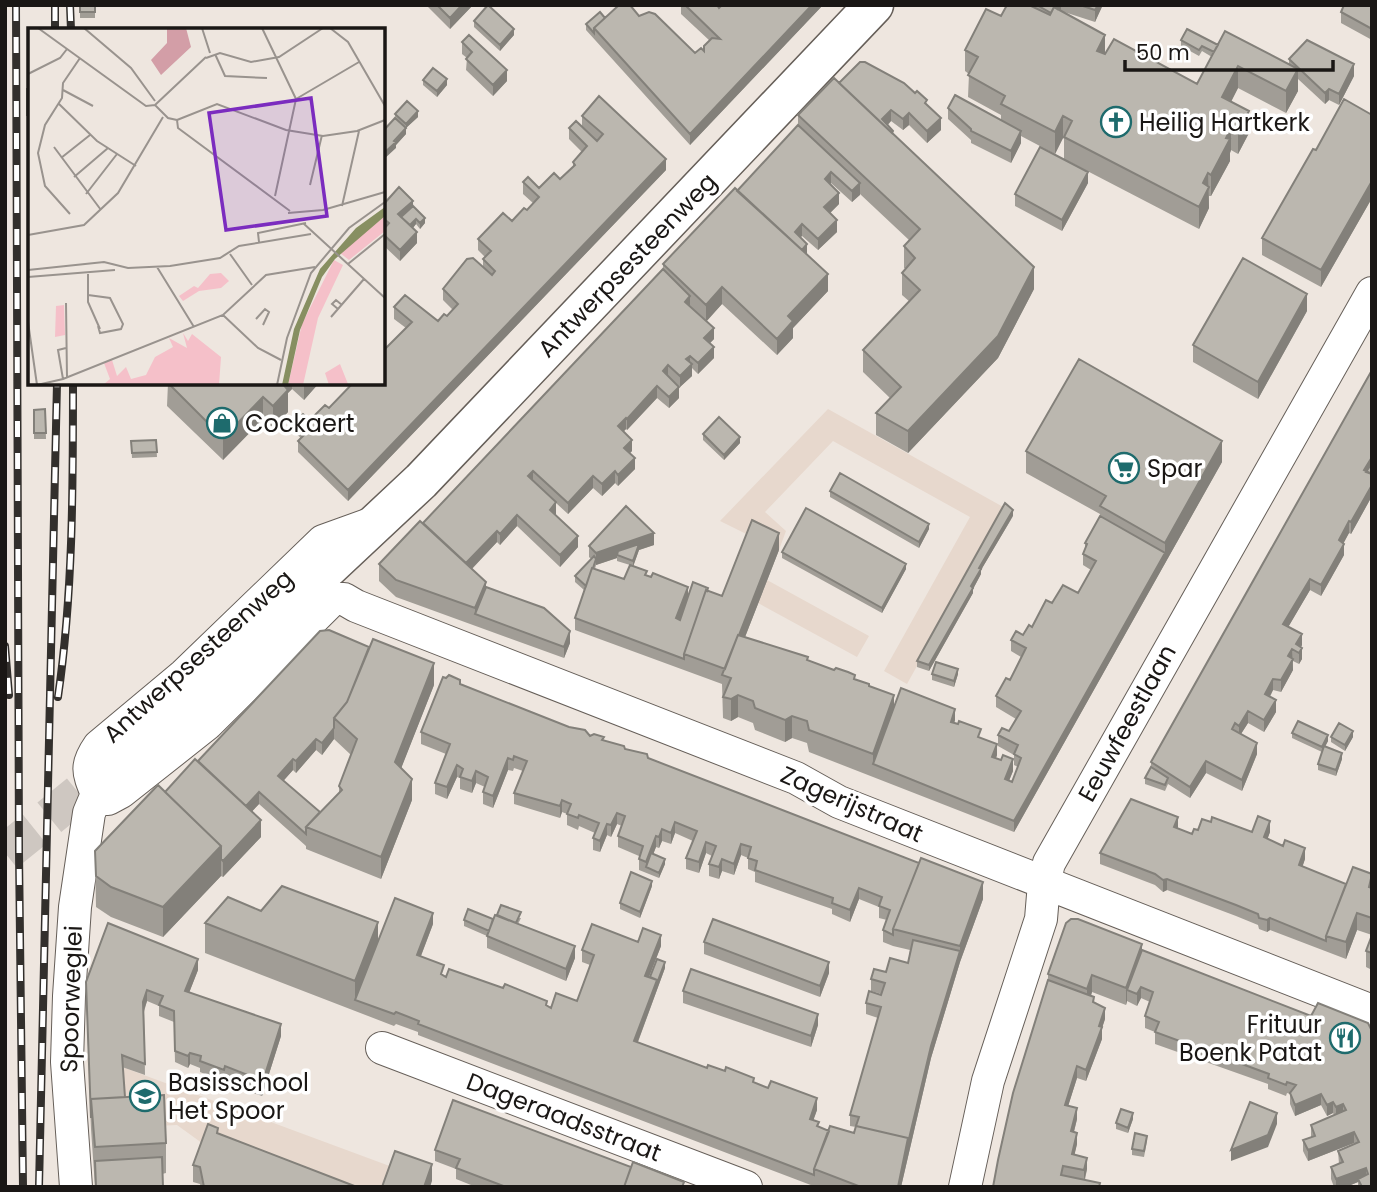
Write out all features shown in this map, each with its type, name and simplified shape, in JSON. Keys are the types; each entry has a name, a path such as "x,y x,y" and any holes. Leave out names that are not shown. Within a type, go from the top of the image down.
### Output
{"street":[{"name":"Antwerpsesteenweg","path":"333,599 207,724 121,792 108,799 98,792 245,655 328,568 457,444 874,5"},
{"name":"Eeuwfeestlaan","path":"965,1187 988,1081 1041,919 1044,883 1049,863 1372,293"},
{"name":"Zagerijstraat","path":"333,599 344,599 796,778 839,802 1372,1012"},
{"name":"Spoorweglei","path":"76,1187 67,1062 69,996 75,907 98,792"},
{"name":"Dageraadsstraat","path":"382,1048 746,1187"}],"shaded area":[{"path":"828,409 1005,508 907,684 884,671 970,517 833,441 765,512 786,531 779,550 720,521"},
{"path":"767,580 869,636 857,657 758,603"},
{"name":"Basisschool Het Spoor","path":"87,1054 395,1168 430,1187 201,1187 200,1183 193,1182 206,1146 177,1125 91,1129"}],"building":[{"path":"80,5 95,5 95,12 80,12"},
{"path":"437,5 462,5 450,18"},
{"path":"488,5 514,29 500,45 474,21"},
{"path":"619,5 630,5 639,16 649,12 655,14 695,53 701,48 704,51 704,46 712,38 720,39 685,5 717,5 719,8 722,5 812,5 690,134 594,28"},
{"name":"Heilig Hartkerk","path":"1007,5 1029,5 1050,15 1054,7 1105,35 1097,51 1105,54 1114,39 1197,84 1225,31 1298,69 1286,91 1238,66 1222,97 1249,111 1238,132 1231,128 1226,138 1230,139 1211,175 1208,173 1203,183 1209,187 1199,207 1064,137 1072,121 1063,116 1055,132 1001,104 1005,96 968,75 978,57 965,50 986,9 1001,16"},
{"path":"1037,5 1058,5 1051,13"},
{"path":"1080,5 1098,5 1095,10"},
{"path":"1344,5 1372,5 1372,29 1341,12"},
{"path":"600,12 605,18 594,28 594,33 586,24"},
{"path":"1187,29 1218,45 1214,52 1202,46 1199,50 1181,40"},
{"path":"469,35 507,70 493,85 466,59 472,52 462,42"},
{"path":"1307,40 1354,64 1339,94 1329,89 1325,93 1289,59"},
{"path":"860,62 865,62 904,83 915,93 917,91 941,118 927,131 909,113 903,119 891,110 882,119 892,133 839,83"},
{"path":"433,68 447,79 437,91 423,80"},
{"path":"834,78 1034,267 998,336 908,431 876,413 901,387 863,350 920,290 902,273 915,258 904,246 920,229 798,115"},
{"path":"955,95 1021,131 1011,151 971,131 948,108"},
{"path":"599,96 666,159 348,490 298,441 306,433 295,422 303,414 310,420 325,405 329,408 351,385 385,385 385,349 412,322 394,307 405,295 438,321 458,304 443,289 467,259 473,258 492,275 495,271 483,259 491,251 478,239 503,213 512,221 539,197 523,182 528,177 539,188 554,173 560,179 575,165 573,162 587,146 569,128 576,121 597,141 603,134 582,116"},
{"path":"1344,99 1372,115 1372,181 1321,270 1262,238"},
{"path":"407,101 418,111 406,124 395,114"},
{"path":"395,118 406,128 385,152 385,129"},
{"path":"798,125 860,183 852,191 831,172 825,179 839,193 824,207 837,220 818,239 802,224 795,232 807,244 802,250 737,191"},
{"path":"1040,147 1088,172 1062,220 1015,194"},
{"path":"399,187 413,201 398,214 417,232 400,250 385,236 385,228 389,223 385,220 385,203"},
{"path":"735,188 828,274 788,316 793,321 777,339 722,287 706,305 663,264"},
{"path":"413,206 425,218 420,223 416,219 410,225 401,217"},
{"path":"1243,258 1307,294 1258,382 1193,345"},
{"path":"663,269 690,296 685,302 714,328 704,338 714,347 698,363 690,356 686,359 692,364 680,376 668,365 663,371 679,387 669,397 657,386 618,426 632,440 624,448 635,458 618,475 615,471 602,484 593,476 568,503 533,471 528,476 556,502 550,510 578,536 560,555 517,515 500,534 497,531 466,563 423,523"},
{"name":"Spar","path":"1079,359 1222,441 1165,543 1100,506 1106,496 1026,451"},
{"path":"1372,370 1372,457 1364,470 1372,474 1372,485 1339,540 1344,544 1321,585 1310,579 1283,624 1302,634 1296,644 1302,648 1299,653 1292,649 1288,656 1293,659 1281,680 1273,679 1265,694 1276,700 1264,720 1248,711 1239,726 1235,723 1232,729 1257,743 1242,780 1206,761 1190,787 1151,762"},
{"path":"170,385 284,385 288,390 273,406 263,397 223,438"},
{"path":"45,409 46,433 34,433 34,410"},
{"path":"719,417 740,437 724,455 703,434"},
{"path":"156,440 157,452 132,453 131,441"},
{"path":"1372,463 1372,474 1366,472"},
{"path":"840,473 929,524 919,542 830,491"},
{"path":"1005,503 1013,510 979,568 981,569 971,586 973,588 929,665 917,661"},
{"path":"626,506 654,533 596,553 589,546"},
{"path":"806,508 906,564 882,608 782,552"},
{"path":"1100,516 1165,553 1014,821 873,764 901,688 955,709 951,722 958,724 959,721 981,729 978,737 997,744 992,757 1001,760 1003,755 1013,759 1005,779 1012,782 1021,758 1014,754 1018,745 998,735 1002,728 1009,731 1021,711 996,696 1006,678 1010,680 1026,648 1011,640 1016,631 1023,635 1029,625 1032,627 1046,600 1052,603 1063,585 1078,593 1096,561 1083,554 1087,544 1085,543"},
{"path":"752,520 779,533 725,669 684,654 706,590 722,596"},
{"path":"420,521 486,582 475,608 396,580 379,564"},
{"path":"639,544 633,561 617,555 618,551"},
{"path":"594,556 596,559 586,586 575,576"},
{"path":"630,565 647,571 645,575 651,577 653,573 688,587 676,618 680,620 693,582 708,588 684,659 575,618 592,568 624,579"},
{"path":"486,587 544,608 570,631 564,647 475,614"},
{"path":"329,630 369,647 347,702 334,718 334,728 322,743 316,739 278,776 320,812 306,827 306,834 259,792 246,806 198,761 320,631"},
{"path":"738,635 808,657 807,660 834,670 836,668 848,672 855,675 854,679 894,695 873,754 809,730 807,721 792,716 785,720 755,708 753,701 738,695 731,699 723,697 731,678 722,675"},
{"path":"373,639 434,663 395,762 412,779 381,857 306,827 342,790 339,786 357,739 334,718 347,702"},
{"path":"936,662 958,669 954,681 932,674"},
{"path":"449,675 460,680 460,684 569,727 585,730 590,736 594,734 604,737 602,740 647,754 648,758 919,863 893,935 883,930 890,910 879,906 882,897 859,888 850,910 832,903 833,898 755,870 757,861 748,858 751,847 741,844 734,864 722,859 719,867 709,864 716,846 706,842 699,862 686,858 697,831 675,822 671,833 662,829 659,837 656,836 646,862 639,859 643,846 618,836 625,816 617,813 611,825 607,824 600,841 593,838 599,823 579,815 578,818 567,814 571,804 562,800 560,806 514,793 527,761 514,756 513,760 508,758 493,796 483,792 488,777 476,771 472,781 460,777 463,769 457,765 447,787 435,783 450,744 421,732 443,677"},
{"path":"1298,721 1328,735 1322,747 1292,733"},
{"path":"1339,723 1353,731 1345,745 1331,737"},
{"path":"1324,746 1342,753 1336,770 1318,764"},
{"path":"195,759 261,820 223,861 221,846 165,792"},
{"path":"1151,767 1168,778 1165,785 1145,778"},
{"path":"158,785 221,846 163,907 111,887 96,876 95,851"},
{"path":"1131,799 1178,817 1174,827 1192,834 1194,829 1198,830 1202,819 1211,822 1212,817 1252,832 1258,816 1270,821 1264,837 1283,846 1285,840 1305,848 1299,865 1346,884 1326,941 1270,918 1259,918 1258,914 1236,905 1167,879 1163,880 1155,874 1100,853"},
{"path":"651,853 665,859 659,873 646,867"},
{"path":"921,858 983,882 960,946 893,929"},
{"path":"1353,867 1372,874 1369,887 1372,888 1372,918 1357,913 1346,942 1326,936"},
{"path":"631,872 652,881 640,912 620,903"},
{"path":"282,886 378,922 355,981 205,923 228,897 261,911"},
{"path":"395,898 433,913 417,955 444,965 441,974 446,977 449,969 503,988 505,984 547,1001 546,1005 551,1008 556,993 577,1001 594,955 582,950 592,924 638,942 643,928 661,935 645,976 657,980 634,1041 707,1068 708,1065 725,1071 726,1067 754,1078 753,1082 768,1088 771,1081 817,1098 810,1119 819,1122 817,1126 829,1131 814,1175 418,1024 419,1021 396,1012 394,1014 355,1000"},
{"path":"501,905 521,912 516,923 497,915"},
{"path":"468,909 493,919 489,931 464,920"},
{"path":"495,915 575,946 566,969 487,936"},
{"path":"713,919 829,962 820,986 704,942"},
{"path":"1071,919 1078,919 1142,944 1126,988 1092,975 1087,989 1048,974 1066,923"},
{"path":"108,923 198,959 185,991 281,1024 262,1084 225,1066 224,1070 200,1061 201,1056 190,1053 188,1056 175,1051 174,1011 159,1005 163,996 147,990 143,1002 145,1064 122,1055 125,1097 91,1099 91,1118 86,982"},
{"path":"1372,935 1372,953 1366,951"},
{"path":"913,940 960,951 931,1046 908,1143 908,1138 856,1126 859,1117 850,1115 881,1007 866,1003 869,991 881,995 885,983 871,979 874,969 886,972 890,958 908,963"},
{"path":"1142,950 1311,1016 1318,1003 1368,1023 1372,1031 1372,1187 1362,1187 1358,1179 1368,1174 1366,1168 1336,1179 1331,1167 1343,1162 1338,1151 1359,1142 1354,1132 1308,1150 1303,1140 1315,1136 1311,1125 1346,1110 1343,1104 1336,1107 1333,1102 1327,1105 1321,1094 1295,1105 1290,1093 1296,1085 1287,1082 1286,1085 1268,1078 1269,1074 1155,1032 1159,1022 1145,1016 1153,992 1141,987 1137,994 1127,990"},
{"path":"657,959 665,962 657,983 657,980 650,977"},
{"path":"691,969 818,1014 811,1036 683,991"},
{"path":"1048,980 1094,997 1093,1002 1105,1008 1099,1026 1102,1027 1086,1070 1077,1066 1065,1105 1077,1108 1071,1131 1077,1133 1072,1154 1087,1158 1084,1170 1063,1166 1061,1175 1100,1183 1099,1187 993,1187 1013,1093"},
{"path":"164,1095 166,1143 95,1147 91,1099"},
{"path":"453,1100 631,1167 624,1187 506,1187 456,1168 460,1159 435,1150"},
{"path":"1250,1102 1277,1113 1268,1135 1231,1150"},
{"path":"1121,1109 1133,1113 1128,1128 1116,1123"},
{"path":"208,1124 218,1128 217,1133 357,1187 204,1187 200,1167 193,1165"},
{"path":"830,1126 854,1133 856,1126 908,1138 898,1187 861,1187 814,1169"},
{"path":"1135,1133 1147,1136 1144,1151 1132,1149"},
{"path":"395,1151 432,1164 424,1187 382,1187"},
{"path":"162,1157 163,1187 96,1187 95,1161"},
{"path":"633,1162 684,1182 682,1187 624,1187"}],"tunnel":[{"path":"5,853 109,769"}],"railway":[{"path":"16,5 23,1187"},
{"path":"55,5 55,28"},
{"path":"70,5 71,28"},
{"path":"39,1187 57,385"},
{"path":"58,697 69,580 73,385"},
{"path":"5,646 9,695"}],"place":[{"name":"Heilig Hartkerk","path":"1116,122"},
{"name":"Cockaert","path":"222,423"},
{"name":"Spar","path":"1124,468"},
{"name":"Frituur Boenk Patat","path":"1345,1038"},
{"name":"Basisschool Het Spoor","path":"145,1096"}]}
